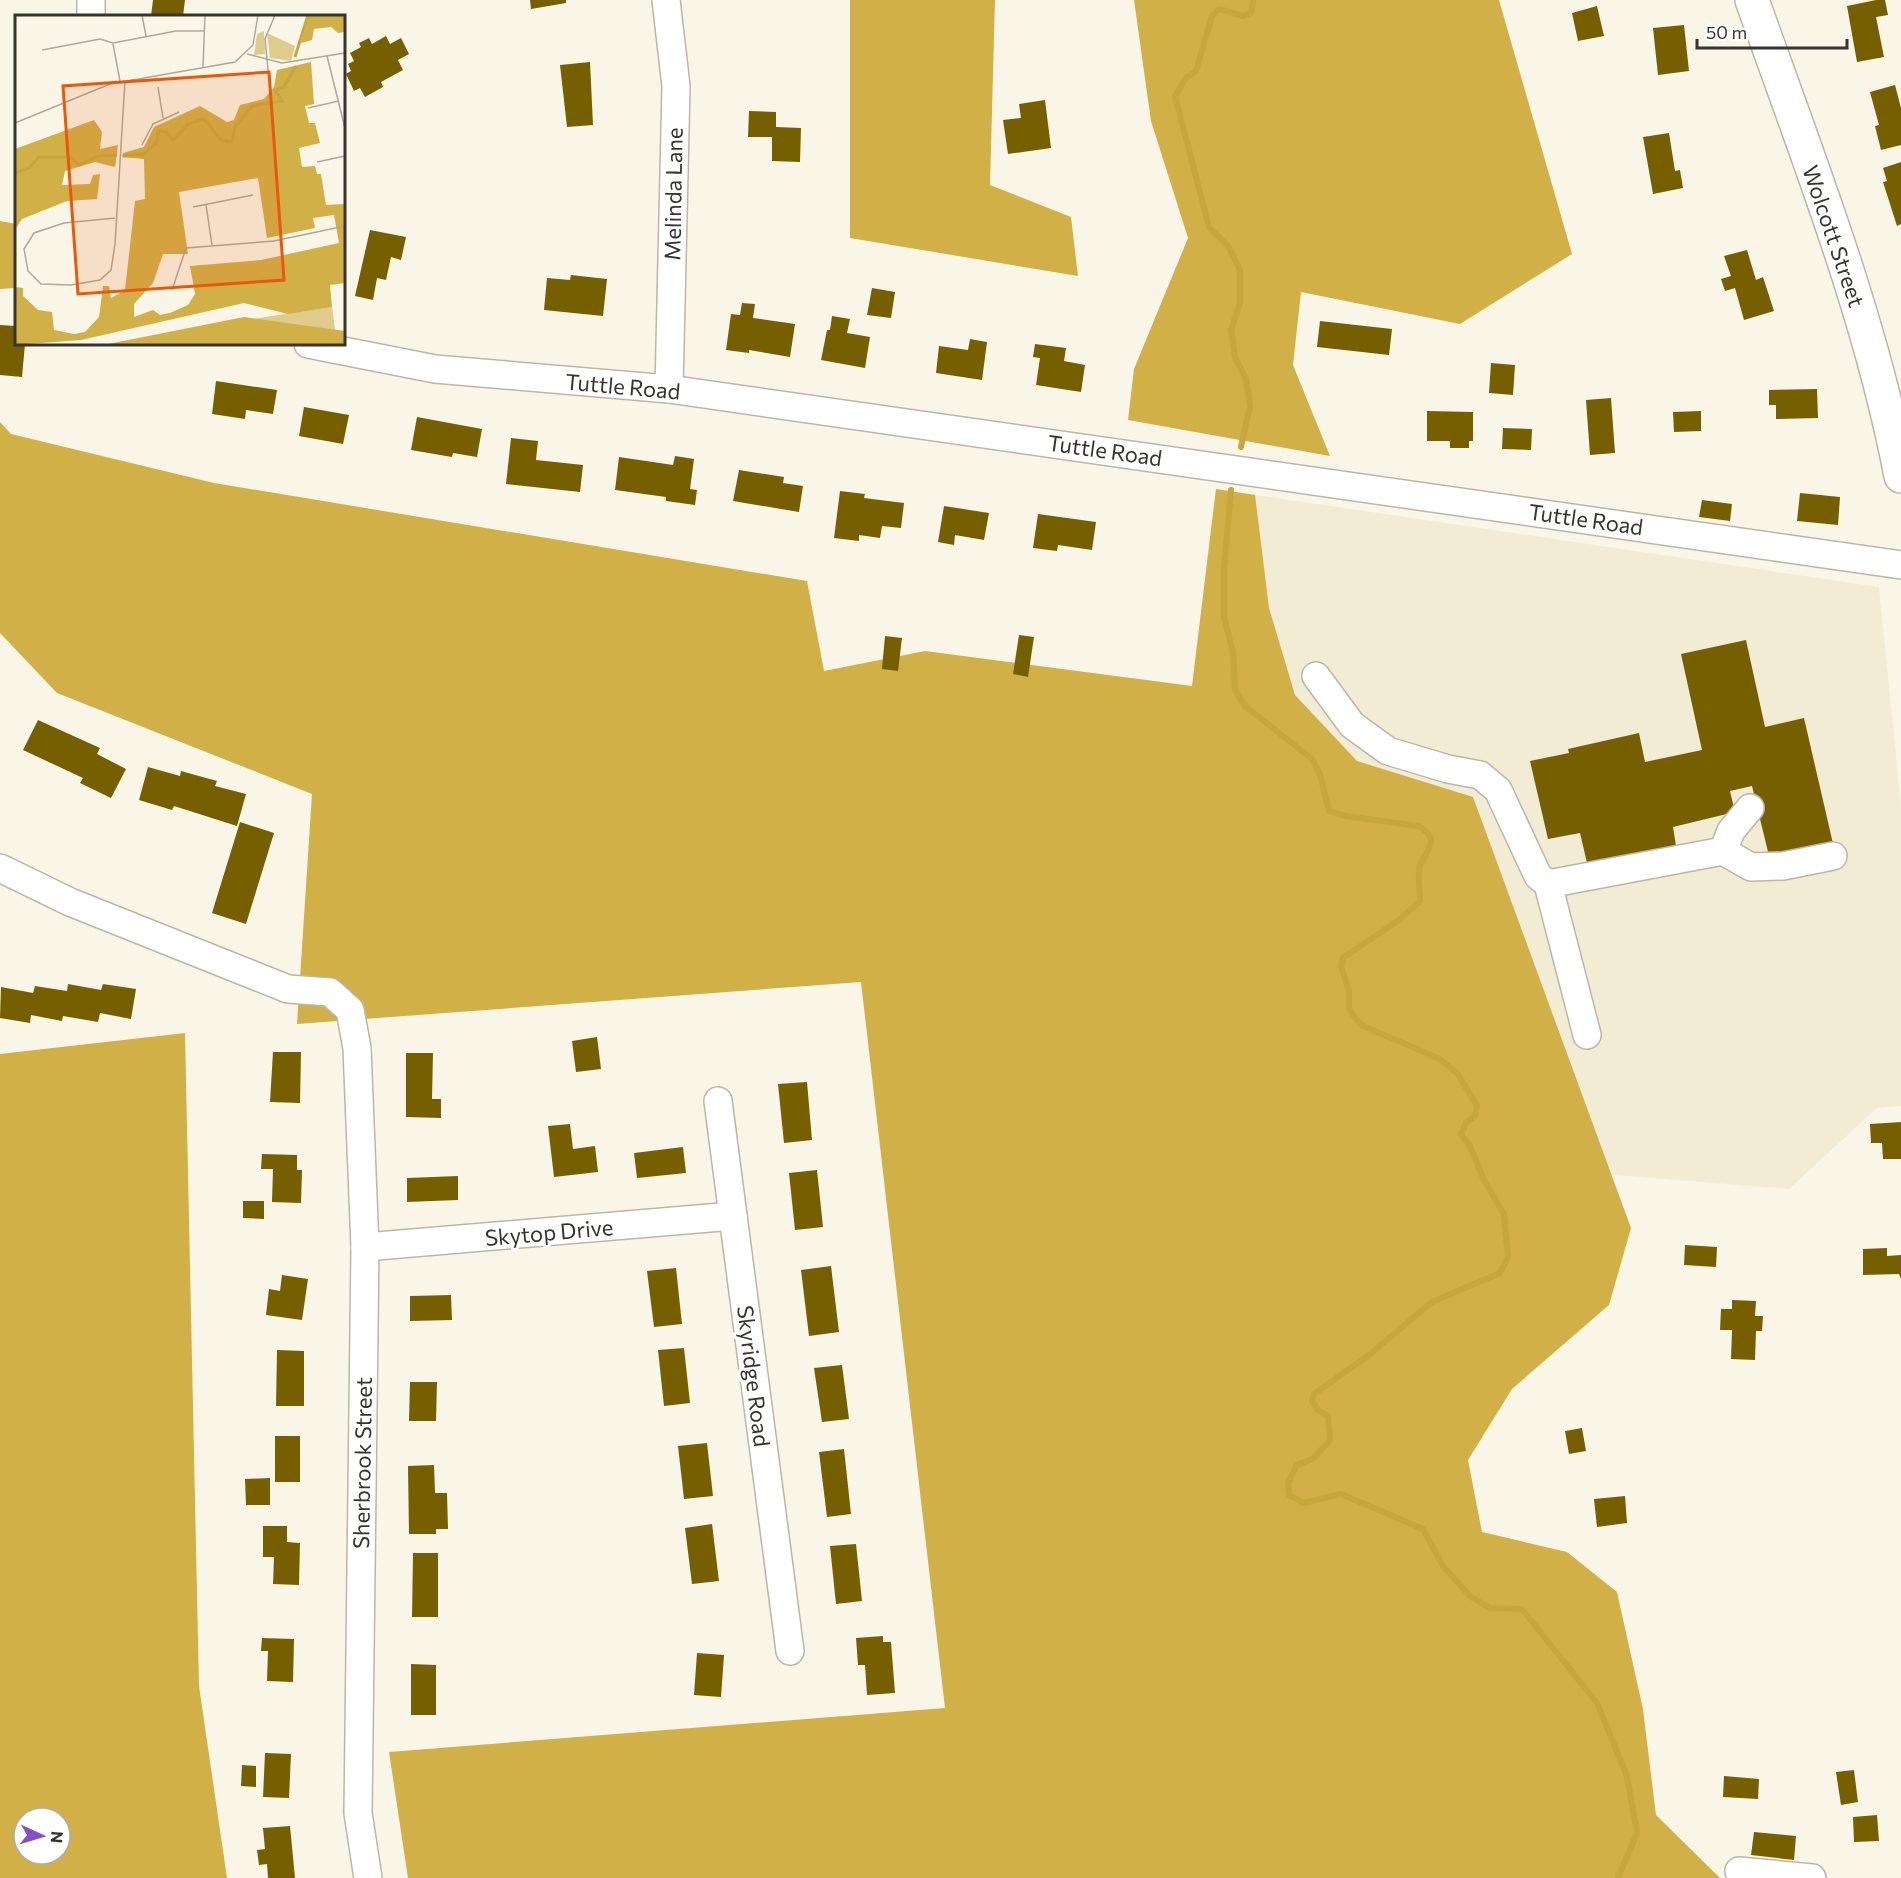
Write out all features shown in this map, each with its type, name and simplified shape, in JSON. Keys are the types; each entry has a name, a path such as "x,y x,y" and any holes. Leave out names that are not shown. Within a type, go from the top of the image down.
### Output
{"main road":[{"name":"Wolcott Street","path":"1752,0 1863,321 1891,423 1901,476"}],"street":[{"name":"Melinda Lane","path":"666,0 676,86 669,389"},
{"name":"Tuttle Road","path":"313,345 435,369 669,389 1901,565"},
{"path":"1316,676 1352,725 1388,751 1448,769 1480,775 1498,790 1538,876 1548,884 1587,1035"},
{"path":"1723,851 1731,831 1750,808"},
{"path":"1548,884 1723,851 1751,867 1783,866 1833,856"},
{"name":"Sherbrook Street","path":"0,868 70,902 288,989 330,992 350,1010 357,1048 365,1247 358,1813 368,1878"},
{"name":"Skyridge Road","path":"718,1101 790,1652"},
{"name":"Skytop Drive","path":"365,1247 733,1216"},
{"path":"1739,1871 1812,1878"}],"shaded area":[{"path":"850,0 995,0 990,185 1071,217 1078,276 850,238"},
{"path":"1134,0 1499,0 1572,254 1460,324 1301,292 1293,365 1330,456 1128,420 1134,369 1188,238 1151,121"},
{"path":"0,221 15,224 15,288 0,289"},
{"path":"0,422 11,434 214,483 807,581 824,671 925,651 1192,686 1216,489 1255,495 1269,608 1295,695 1357,761 1473,797 1631,1228 1609,1305 1512,1389 1468,1460 1482,1532 1567,1552 1617,1592 1643,1709 1656,1815 1720,1878 408,1878 389,1752 945,1708 861,982 297,1024 312,794 57,693 0,633"},
{"path":"1216,489 1879,587 1901,805 1901,1106 1877,1108 1789,1189 1565,1171 919,1060 925,651 1192,686"},
{"path":"185,1033 199,1686 227,1878 0,1878 0,1054"}],"building":[{"path":"153,0 185,0 183,15 151,15"},
{"path":"530,0 566,0 566,3 531,9"},
{"path":"1885,0 1888,15 1876,17 1884,57 1857,62 1847,6"},
{"path":"1597,6 1604,36 1578,41 1572,13"},
{"path":"1684,25 1689,71 1658,75 1653,28"},
{"path":"386,36 390,44 401,38 409,54 398,60 403,70 381,82 383,87 365,97 360,88 354,91 346,74 351,71 348,64 354,61 350,53 361,47 359,43 369,38 372,44"},
{"path":"590,62 593,125 567,127 560,65"},
{"path":"1895,85 1901,108 1901,145 1881,150 1875,126 1879,125 1870,92"},
{"path":"1045,100 1051,148 1008,154 1003,120 1021,118 1019,104"},
{"path":"749,111 776,112 776,127 801,128 800,162 772,161 772,137 748,137"},
{"path":"1669,133 1675,171 1680,170 1683,188 1653,194 1643,137"},
{"path":"1901,162 1901,224 1897,226 1883,182 1887,181 1883,168"},
{"path":"370,230 406,237 401,260 391,257 386,280 377,278 373,300 355,296"},
{"path":"1747,250 1756,280 1763,277 1774,311 1744,320 1735,288 1725,291 1721,279 1731,276 1724,256"},
{"path":"571,275 607,279 603,316 544,310 547,278 570,280"},
{"path":"872,288 895,292 891,318 867,315"},
{"path":"742,303 755,304 753,318 795,324 790,357 749,350 749,353 726,350 731,314 740,315"},
{"path":"832,316 850,319 847,333 870,337 865,368 821,360"},
{"path":"1320,321 1392,329 1389,355 1317,347"},
{"path":"0,325 15,326 15,345 25,345 22,377 0,375"},
{"path":"970,339 987,342 982,380 936,373 939,346 968,350"},
{"path":"1035,344 1066,348 1064,361 1085,365 1081,392 1036,385 1040,358 1033,357"},
{"path":"1491,363 1515,365 1513,395 1489,393"},
{"path":"216,381 277,390 273,414 246,410 245,419 212,414"},
{"path":"1817,389 1818,418 1776,419 1776,405 1769,405 1769,390"},
{"path":"1611,398 1615,453 1590,455 1586,400"},
{"path":"304,407 349,415 343,444 299,436"},
{"path":"1427,411 1473,412 1473,441 1469,441 1469,448 1450,448 1450,441 1427,441"},
{"path":"1701,411 1701,431 1674,432 1673,412"},
{"path":"417,417 482,429 477,457 453,453 452,457 411,450"},
{"path":"1503,428 1532,429 1531,450 1502,449"},
{"path":"511,438 538,441 536,460 583,465 580,492 506,484"},
{"path":"675,456 694,459 690,489 697,490 695,505 666,501 666,497 615,490 619,457 673,465"},
{"path":"739,470 784,477 783,483 803,486 799,512 733,501"},
{"path":"840,491 865,494 864,498 904,503 901,528 882,526 880,538 859,535 859,541 834,538"},
{"path":"1800,493 1840,497 1838,525 1797,521"},
{"path":"1702,500 1732,504 1730,521 1699,517"},
{"path":"944,506 989,513 984,540 955,535 954,545 938,542"},
{"path":"1038,514 1096,522 1092,550 1058,545 1057,551 1033,548"},
{"path":"1019,635 1034,637 1028,677 1013,674"},
{"path":"885,636 902,638 898,671 882,669"},
{"path":"1746,640 1765,727 1804,718 1834,848 1770,860 1752,786 1730,791 1735,812 1673,827 1676,846 1588,867 1580,833 1548,839 1530,761 1569,753 1568,749 1639,733 1645,762 1702,750 1681,654"},
{"path":"38,720 100,748 97,754 126,769 111,798 80,783 83,778 23,750"},
{"path":"148,767 180,776 181,771 217,781 215,786 246,794 237,826 174,806 172,810 139,800"},
{"path":"240,822 274,833 246,924 212,913"},
{"path":"68,984 101,990 103,984 136,989 131,1019 100,1013 98,1022 63,1016 62,1021 31,1015 30,1023 0,1018 1,987 33,993 35,986 67,991"},
{"path":"597,1037 601,1069 576,1072 572,1041"},
{"path":"273,1052 301,1052 300,1103 270,1102"},
{"path":"406,1053 433,1053 432,1099 441,1099 441,1118 406,1117"},
{"path":"807,1082 812,1140 784,1143 778,1084"},
{"path":"1901,1122 1901,1159 1883,1159 1882,1143 1871,1143 1870,1124"},
{"path":"570,1124 573,1149 595,1146 598,1172 554,1177 548,1126"},
{"path":"683,1147 686,1173 637,1178 634,1153"},
{"path":"262,1154 297,1155 297,1170 302,1170 301,1203 272,1202 273,1169 261,1169"},
{"path":"817,1170 823,1227 795,1230 789,1173"},
{"path":"458,1176 458,1200 407,1202 407,1178"},
{"path":"243,1201 264,1201 264,1219 243,1218"},
{"path":"1685,1245 1717,1247 1716,1267 1684,1265"},
{"path":"1887,1248 1887,1256 1901,1255 1901,1279 1899,1274 1863,1275 1863,1249"},
{"path":"831,1266 839,1332 809,1336 801,1270"},
{"path":"676,1268 682,1324 654,1327 647,1271"},
{"path":"282,1275 308,1279 302,1320 266,1315 269,1289 280,1291"},
{"path":"451,1295 452,1320 410,1321 410,1296"},
{"path":"1732,1300 1756,1301 1755,1316 1763,1316 1762,1331 1756,1331 1755,1360 1731,1359 1732,1330 1720,1330 1721,1309 1732,1309"},
{"path":"684,1348 690,1403 664,1406 658,1350"},
{"path":"277,1350 304,1351 304,1406 276,1406"},
{"path":"842,1365 849,1419 822,1422 814,1368"},
{"path":"410,1382 437,1382 436,1421 409,1421"},
{"path":"1582,1428 1586,1451 1569,1454 1565,1431"},
{"path":"275,1436 300,1436 300,1482 275,1482"},
{"path":"707,1443 713,1496 684,1499 678,1446"},
{"path":"844,1449 851,1514 827,1517 819,1452"},
{"path":"434,1465 435,1493 447,1493 448,1529 436,1529 436,1534 409,1534 408,1466"},
{"path":"270,1478 270,1505 246,1505 245,1479"},
{"path":"1625,1496 1627,1523 1597,1527 1594,1499"},
{"path":"712,1524 719,1581 692,1584 685,1528"},
{"path":"263,1526 287,1526 287,1542 300,1543 299,1585 273,1584 274,1557 263,1557"},
{"path":"856,1544 862,1601 836,1604 830,1546"},
{"path":"413,1553 438,1553 438,1617 412,1617"},
{"path":"883,1636 883,1642 891,1642 895,1693 867,1695 865,1665 858,1665 856,1638"},
{"path":"262,1638 294,1639 293,1682 267,1681 268,1651 261,1651"},
{"path":"697,1653 724,1655 721,1697 694,1695"},
{"path":"411,1664 436,1665 436,1715 411,1715"},
{"path":"265,1753 291,1754 289,1798 263,1797"},
{"path":"242,1765 256,1766 256,1787 241,1786"},
{"path":"1854,1770 1858,1802 1841,1805 1836,1772"},
{"path":"1724,1776 1759,1779 1758,1799 1723,1797"},
{"path":"1877,1815 1879,1841 1854,1842 1853,1817"},
{"path":"290,1826 295,1878 268,1878 267,1864 259,1865 257,1850 265,1849 263,1828"},
{"path":"1754,1832 1796,1836 1794,1860 1751,1855"}],"waterway":[{"path":"1241,447 1250,406 1246,379 1235,357 1231,330 1240,303 1240,270 1228,246 1209,227 1175,96 1186,78 1196,71 1212,16 1219,9 1243,16 1251,13 1253,0"},
{"path":"1231,490 1224,569 1224,617 1233,653 1235,690 1245,706 1312,759 1320,774 1329,811 1345,816 1418,826 1429,835 1431,840 1419,870 1420,901 1399,920 1343,958 1341,966 1349,991 1349,1009 1361,1025 1440,1059 1458,1074 1477,1106 1475,1116 1466,1123 1461,1134 1470,1146 1484,1180 1504,1214 1508,1257 1500,1273 1432,1302 1369,1355 1314,1394 1312,1401 1318,1410 1328,1416 1330,1440 1314,1458 1297,1465 1288,1483 1289,1495 1304,1503 1341,1494 1423,1529 1443,1566 1471,1597 1490,1608 1522,1609 1597,1703 1627,1776 1637,1833 1618,1878"}]}
